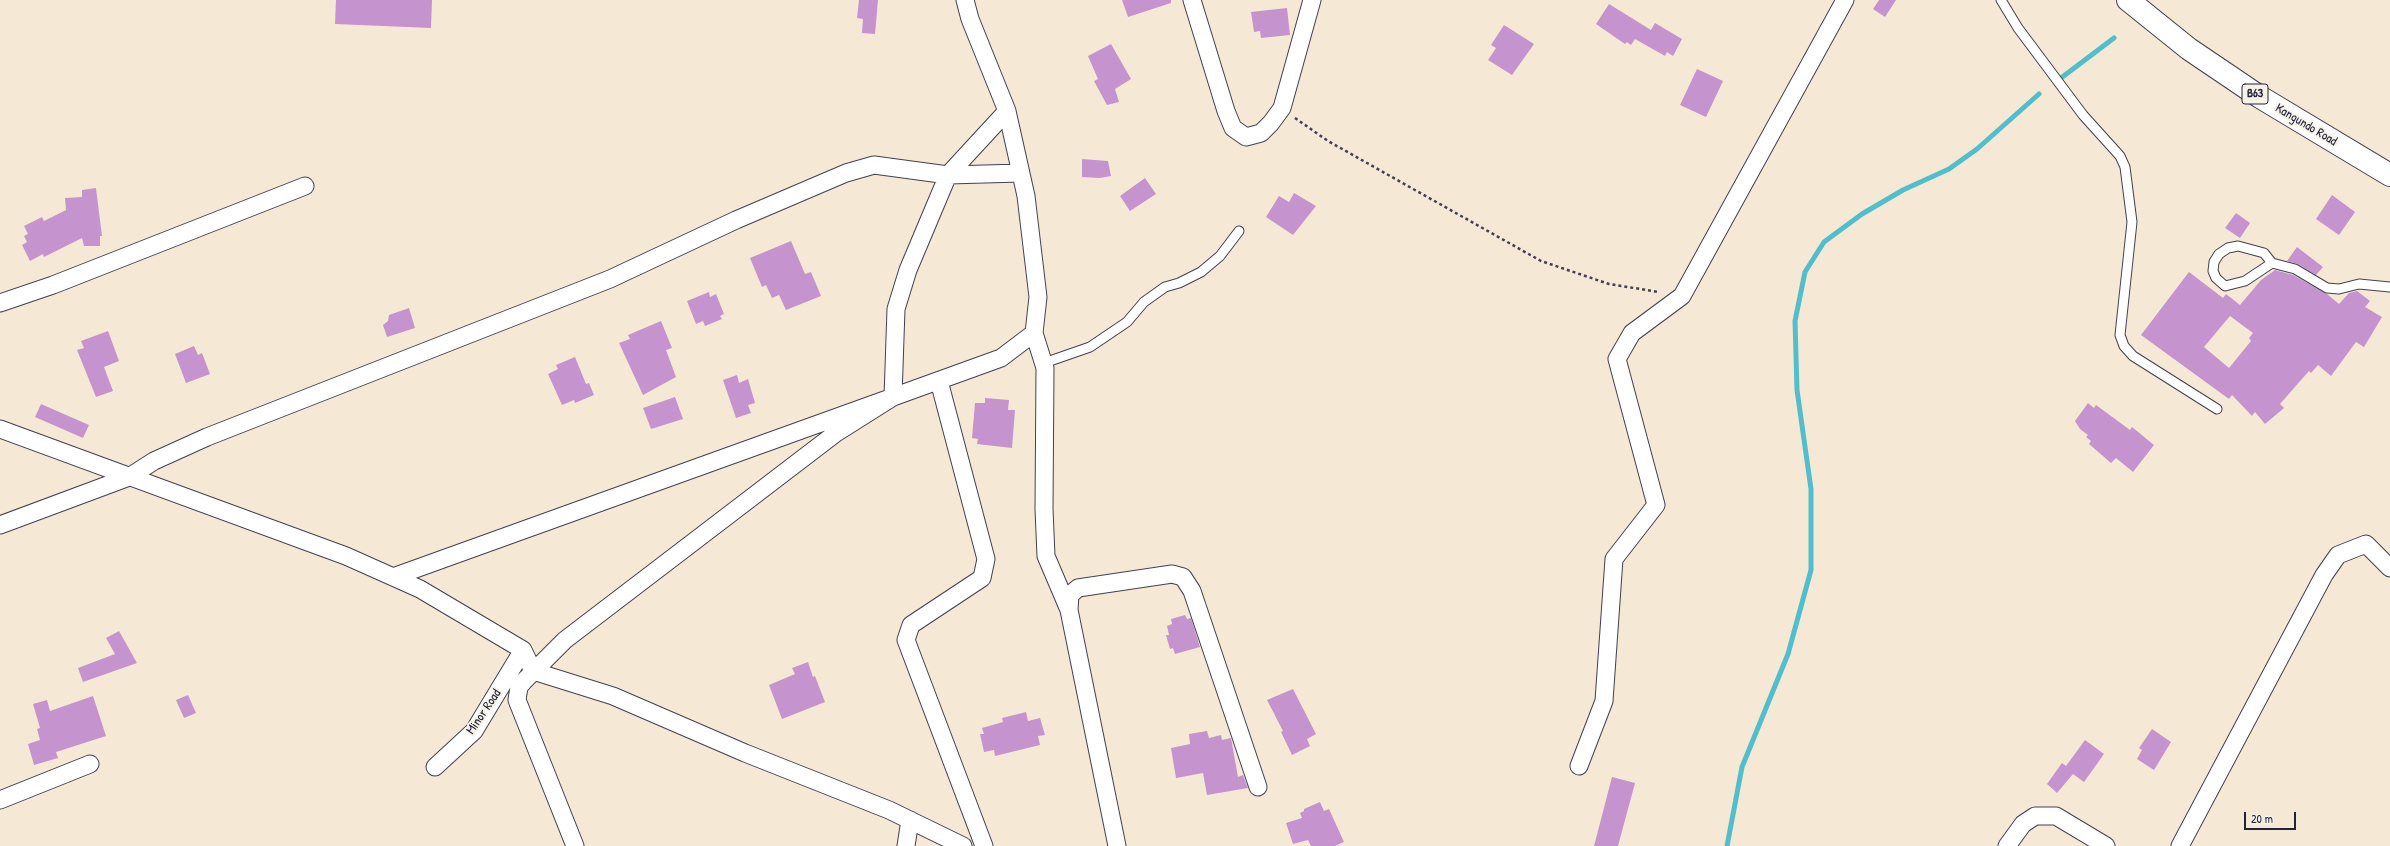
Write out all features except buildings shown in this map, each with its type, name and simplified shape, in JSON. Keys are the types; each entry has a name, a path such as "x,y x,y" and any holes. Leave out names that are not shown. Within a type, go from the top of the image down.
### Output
{"highway":[{"name":"Kangundo Road","path":"2128,0 2189,49 2260,97 2390,175"}],"street":[{"path":"965,0 972,25 1007,111 1026,196 1038,297 1034,333 1044,363 1044,509 1046,556 1069,610 1117,846"},
{"path":"1192,0 1233,128 1246,137 1261,133 1271,123 1282,108 1312,0"},
{"path":"1579,766 1604,701 1614,559 1656,505 1617,359 1632,333 1682,296 1845,0"},
{"path":"893,397 896,309 908,270 948,175 1007,111"},
{"path":"0,525 129,477 154,461 207,437 610,279 736,220 846,174 874,165 948,175 1021,173"},
{"path":"0,303 52,285 305,186"},
{"path":"393,577 1001,358 1034,333"},
{"path":"939,381 986,558 982,578 911,625 906,640 984,846"},
{"path":"574,846 517,700 519,687 565,640 836,433 893,397"},
{"path":"0,429 346,556 420,589 523,650 533,671 613,696 910,820 963,846"},
{"path":"2180,846 2324,575 2338,555 2366,544 2390,568"},
{"path":"1069,610 1070,595 1078,588 1172,574 1183,577 1192,591 1258,786"},
{"name":"Minor Road","path":"435,767 474,731 523,650"},
{"path":"0,800 90,764"},
{"path":"2007,846 2023,824 2035,816 2056,816 2106,846"},
{"path":"906,846 910,820"}],"lane":[{"path":"2001,0 2018,28 2083,115 2120,156 2125,168 2132,222 2120,334 2124,346 2133,356 2217,409"},
{"path":"1044,363 1090,347 1127,322 1144,302 1165,287 1179,283 1201,272 1220,256 1239,231"},
{"path":"2272,263 2245,281 2232,286 2226,286 2220,282 2213,271 2214,262 2219,254 2228,248 2238,246 2264,253 2272,263 2295,269 2327,288 2339,289 2359,284 2390,286"}],"path":[{"path":"1282,108 1328,142 1541,261 1609,284 1682,296"}],"waterway":[{"path":"2061,78 2114,38"},
{"path":"1727,846 1742,767 1788,654 1811,570 1811,489 1797,390 1795,321 1805,272 1824,242 1862,214 1903,190 1949,169 1977,149 2039,94"}]}
